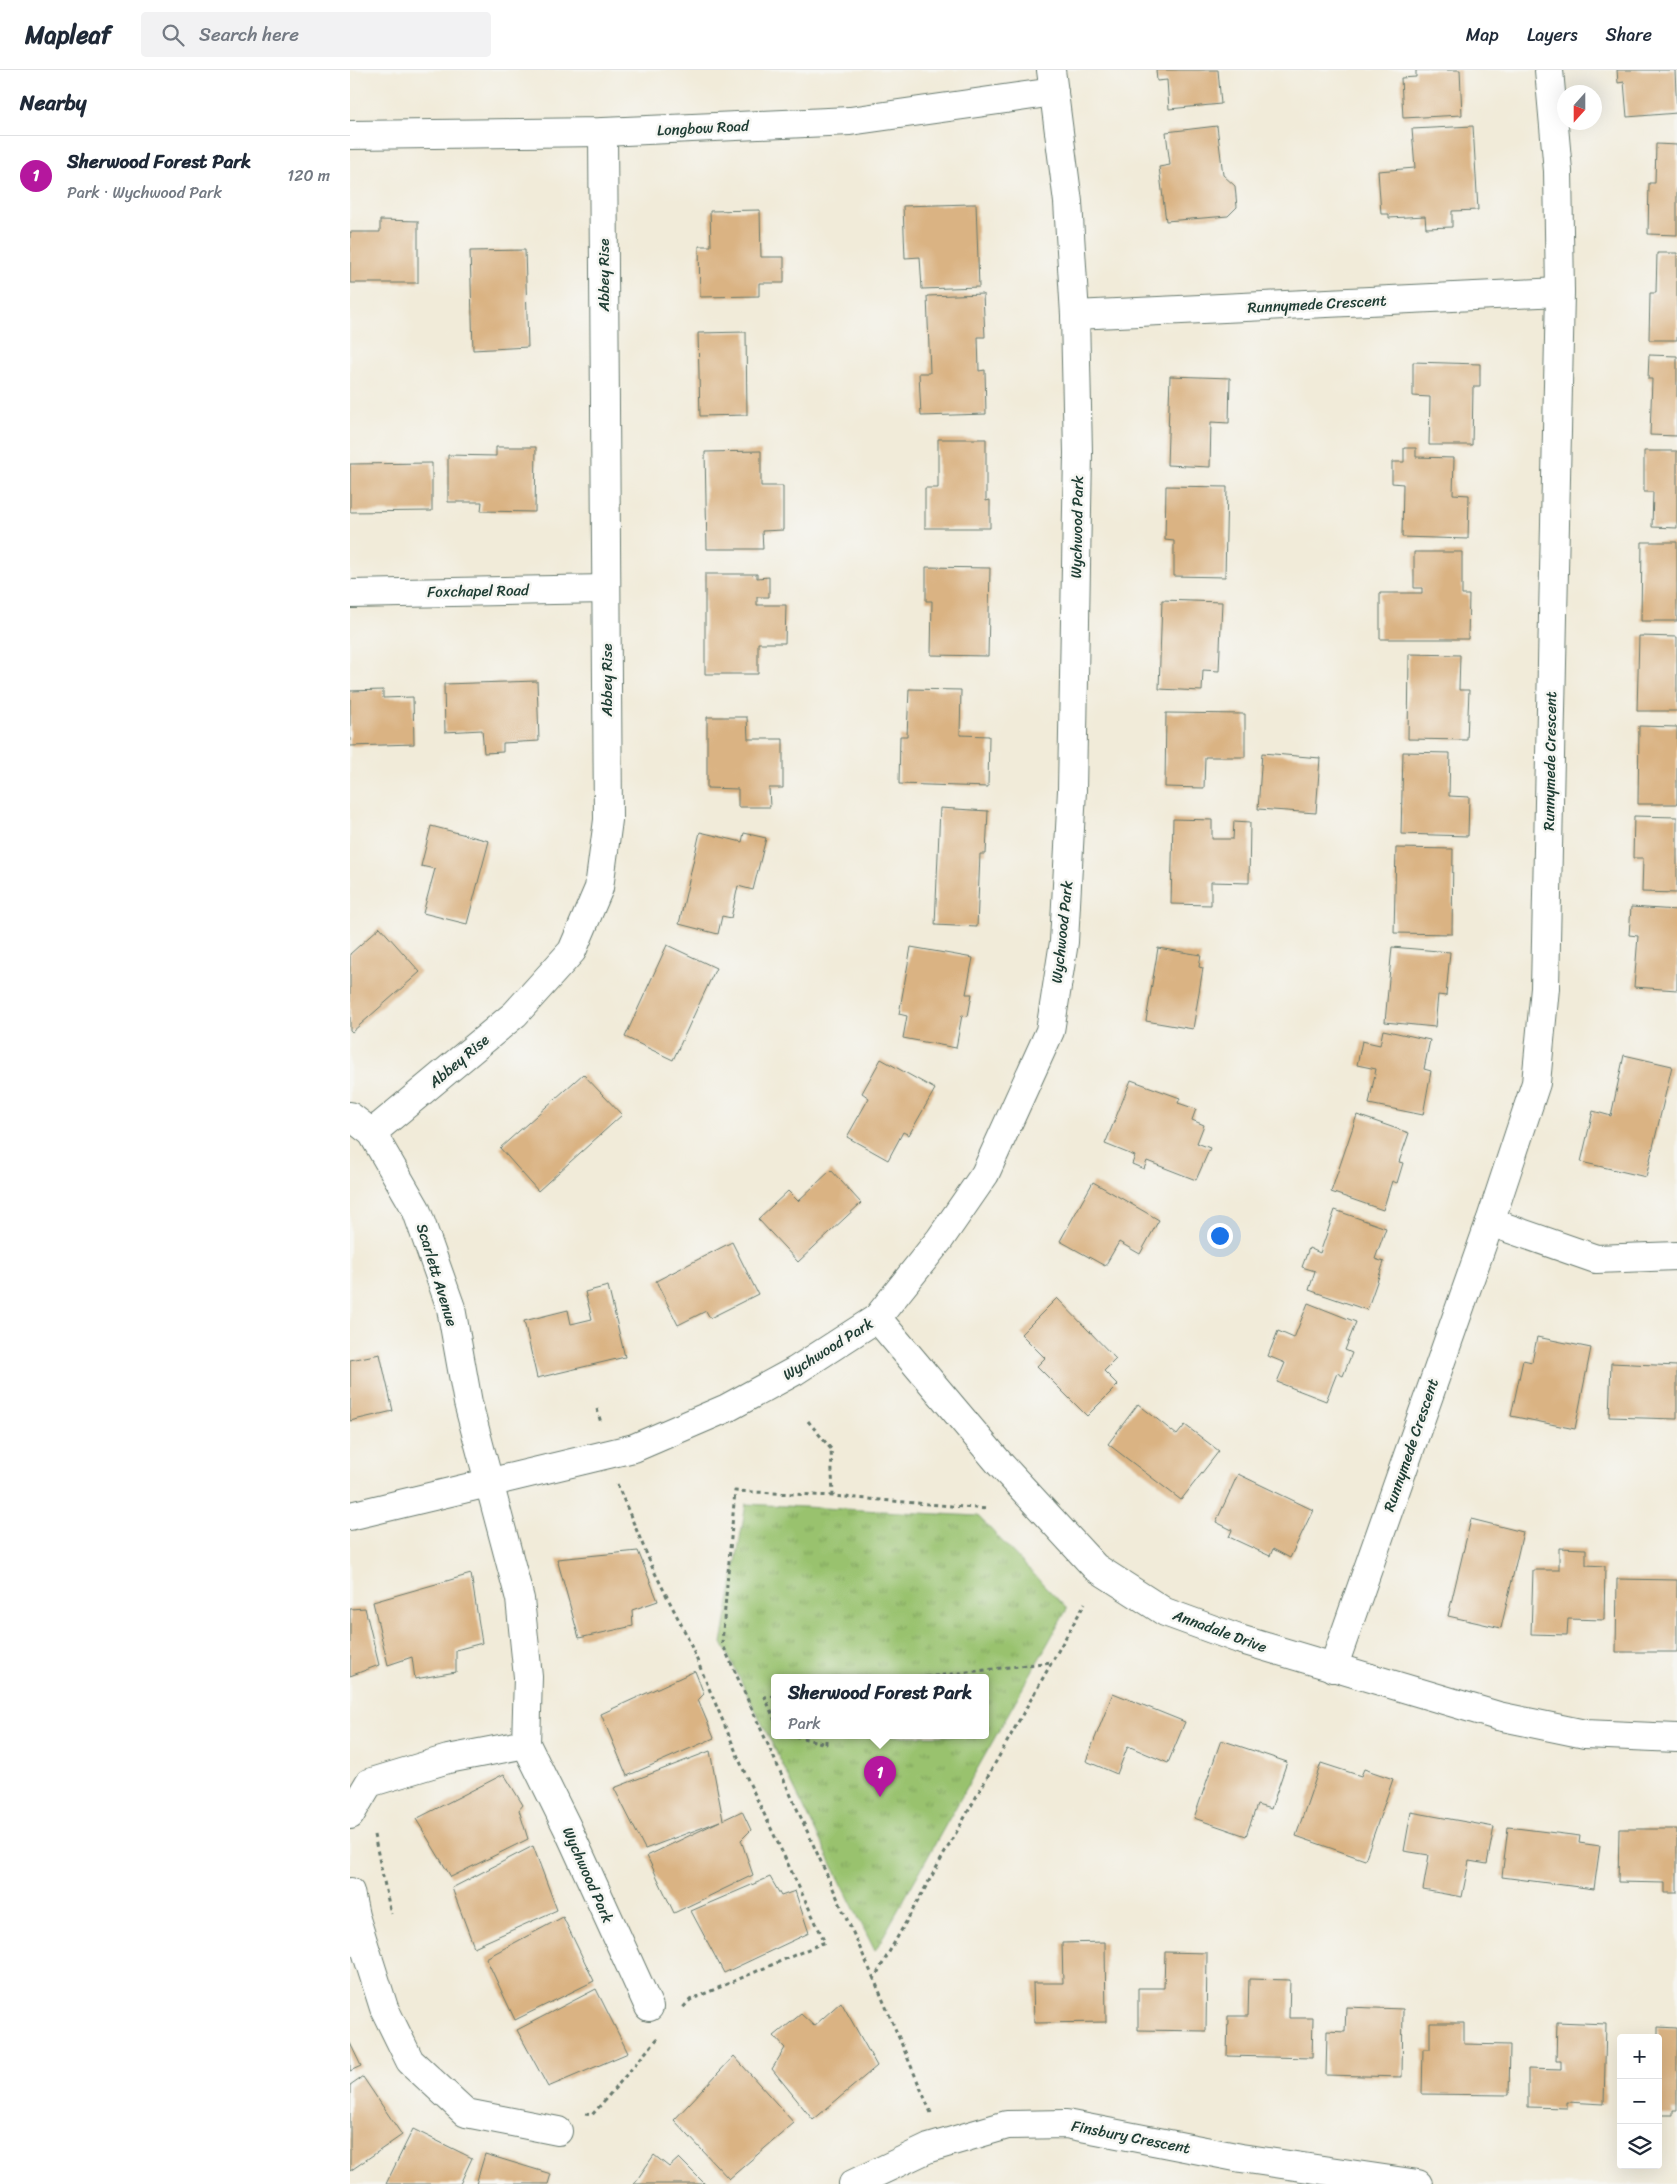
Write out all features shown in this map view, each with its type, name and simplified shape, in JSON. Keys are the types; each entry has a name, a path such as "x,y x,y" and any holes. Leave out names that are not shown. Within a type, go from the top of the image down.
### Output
{"street":[{"name":"Runnymede Crescent","path":"1333,1668 1490,1222 1536,1083 1545,988 1560,292 1558,171 1549,70"},
{"name":"Longbow Road","path":"350,135 603,132 850,121 1053,81"},
{"name":"Wychwood Park","path":"350,1516 634,1448 727,1408 795,1371 877,1318 940,1239 985,1174 1050,1031 1064,942 1072,790 1078,453 1075,315 1068,202 1053,81"},
{"name":"Abbey Rise","path":"372,1133 514,1014 572,951 599,888 608,820 603,132"},
{"name":"Runnymede Crescent","path":"1075,315 1560,292"},
{"name":"Foxchapel Road","path":"350,594 606,589"},
{"name":"Scarlett Avenue","path":"350,1116 372,1133 416,1209 451,1308 468,1403 488,1483"},
{"path":"1490,1222 1596,1259 1677,1256"},
{"name":"Annadale Drive","path":"877,1318 1000,1464 1095,1566 1166,1612 1239,1639 1498,1716 1585,1734 1677,1738"},
{"name":"Wychwood Park","path":"488,1483 520,1599 528,1677 526,1744 567,1827 649,2007"},
{"path":"350,1815 369,1783 448,1759 526,1744"},
{"path":"350,1892 355,1916 384,2008 410,2062 466,2112 558,2131"},
{"name":"Finsbury Crescent","path":"853,2184 929,2148 1007,2124 1066,2124 1241,2158 1418,2184"}],"path":[{"path":"597,1409 618,1488 653,1569 686,1634"},
{"path":"808,1421 831,1449 833,1496"},
{"path":"932,2117 874,1978 722,1643 735,1491 833,1496 987,1509"},
{"path":"874,1978 1085,1603"},
{"path":"952,1674 1052,1662"},
{"path":"771,1697 765,1698 771,1712"},
{"path":"807,1739 826,1744 826,1739"}],"green space":[{"path":"746,1504 978,1516 1067,1609 875,1951 722,1643"}],"building":[{"path":"1156,70 1218,70 1221,104 1169,109 1167,80 1157,81"},
{"path":"1416,70 1460,70 1462,115 1403,118 1401,78 1416,77"},
{"path":"1617,70 1675,70 1677,113 1627,117 1624,82 1618,83"},
{"path":"1217,126 1223,175 1235,186 1237,207 1228,216 1166,221 1159,167 1170,165 1166,132"},
{"path":"1473,126 1478,210 1452,211 1452,227 1426,228 1425,216 1389,218 1389,214 1381,214 1378,171 1415,168 1412,129"},
{"path":"1656,144 1677,145 1677,235 1648,234 1649,183 1655,183"},
{"path":"976,204 979,287 922,289 920,257 905,258 903,206"},
{"path":"760,210 761,257 784,257 784,283 759,283 759,296 700,297 699,246 711,246 710,211"},
{"path":"380,220 418,221 418,283 350,283 350,232 380,232"},
{"path":"525,250 528,347 473,350 470,251"},
{"path":"1657,253 1677,253 1677,340 1649,340 1650,293 1656,293"},
{"path":"983,294 985,337 978,337 979,371 985,370 986,414 921,416 919,373 930,373 927,296"},
{"path":"746,332 747,415 700,416 698,333"},
{"path":"1649,355 1677,356 1677,436 1650,435 1652,379 1648,379"},
{"path":"1413,362 1480,364 1480,387 1473,387 1472,445 1429,445 1430,397 1413,396"},
{"path":"1170,376 1230,378 1229,423 1211,422 1210,467 1167,465"},
{"path":"938,439 986,439 986,501 990,500 990,528 925,528 925,488 938,488"},
{"path":"496,447 536,447 535,512 481,511 482,502 448,502 448,455 496,456"},
{"path":"1404,448 1416,448 1416,457 1454,458 1453,494 1469,495 1468,539 1402,537 1403,484 1392,483 1392,462 1404,462"},
{"path":"761,451 761,486 783,486 783,530 762,531 763,549 707,549 705,452"},
{"path":"1644,451 1677,451 1677,528 1652,527 1653,492 1644,492"},
{"path":"432,463 432,511 350,512 350,464"},
{"path":"1166,486 1227,487 1225,577 1174,576 1174,541 1165,540"},
{"path":"1642,542 1677,542 1677,621 1641,621"},
{"path":"1414,552 1462,552 1462,595 1469,595 1468,639 1380,639 1380,593 1422,593 1422,588 1414,588"},
{"path":"926,567 990,568 988,656 931,655 932,601 926,601"},
{"path":"705,574 757,574 757,578 769,577 769,597 757,597 757,605 786,605 785,643 758,643 758,674 705,674"},
{"path":"1162,600 1222,602 1219,671 1203,670 1202,691 1159,689"},
{"path":"1639,636 1677,637 1677,711 1637,711"},
{"path":"1409,654 1460,655 1459,690 1469,690 1467,740 1408,739"},
{"path":"537,681 539,741 503,743 503,752 484,753 482,730 445,732 444,684"},
{"path":"909,689 961,690 960,735 989,736 988,787 899,784 900,736 907,736"},
{"path":"383,690 383,698 413,697 414,744 350,746 350,691"},
{"path":"1166,713 1245,714 1245,757 1205,757 1204,788 1165,787"},
{"path":"707,717 747,717 748,739 783,739 783,788 769,788 770,807 738,807 738,789 707,788"},
{"path":"1639,726 1677,727 1677,804 1638,804"},
{"path":"1403,752 1450,753 1449,796 1469,797 1468,836 1401,834"},
{"path":"1262,753 1320,758 1316,813 1258,809"},
{"path":"940,808 988,811 986,854 980,854 977,927 935,925"},
{"path":"1634,816 1677,817 1677,893 1642,892 1643,858 1633,858"},
{"path":"1173,819 1212,820 1212,839 1233,839 1234,821 1250,822 1249,883 1211,882 1211,905 1171,904"},
{"path":"431,826 489,841 467,924 423,913 435,869 421,866"},
{"path":"700,832 742,842 744,833 766,838 753,890 738,886 731,918 722,916 718,934 679,924"},
{"path":"1396,848 1453,849 1452,934 1394,933"},
{"path":"1631,907 1677,910 1677,990 1634,987 1638,936 1629,935"},
{"path":"380,927 420,972 352,1032 350,1030 350,954"},
{"path":"667,945 716,968 673,1060 625,1037"},
{"path":"911,947 973,958 966,994 972,994 968,1016 962,1015 956,1048 903,1038 907,1016 899,1014"},
{"path":"1392,947 1450,952 1446,996 1438,995 1435,1027 1385,1022"},
{"path":"1158,948 1201,955 1199,967 1203,968 1193,1029 1146,1021"},
{"path":"1383,1030 1430,1040 1424,1069 1431,1071 1423,1115 1369,1104 1376,1069 1357,1065 1362,1041 1380,1045"},
{"path":"1624,1055 1672,1066 1646,1177 1581,1162 1593,1111 1611,1116"},
{"path":"881,1059 935,1089 909,1135 903,1132 888,1160 847,1137 869,1098 862,1093"},
{"path":"583,1074 622,1115 538,1191 500,1148"},
{"path":"1131,1080 1180,1098 1178,1103 1196,1109 1192,1120 1204,1125 1197,1143 1210,1148 1196,1180 1147,1161 1144,1169 1132,1164 1135,1156 1105,1144"},
{"path":"1357,1115 1409,1133 1399,1162 1403,1163 1397,1183 1392,1181 1383,1210 1331,1192"},
{"path":"831,1170 861,1203 798,1262 758,1219 788,1191 798,1201"},
{"path":"1093,1182 1159,1220 1140,1254 1119,1242 1105,1266 1060,1241"},
{"path":"1335,1210 1386,1228 1375,1259 1384,1262 1367,1310 1309,1290 1315,1271 1302,1267 1309,1248 1320,1253"},
{"path":"732,1242 758,1294 710,1318 706,1311 678,1325 656,1281"},
{"path":"608,1286 625,1357 537,1378 524,1321 568,1310 571,1324 592,1319 585,1292"},
{"path":"1057,1298 1116,1359 1104,1371 1118,1385 1087,1416 1037,1366 1045,1358 1021,1334"},
{"path":"1308,1303 1356,1322 1345,1350 1352,1353 1343,1376 1337,1373 1326,1401 1277,1382 1285,1363 1268,1356 1278,1331 1294,1338"},
{"path":"1537,1337 1591,1348 1575,1429 1511,1416 1523,1360 1532,1362"},
{"path":"380,1354 393,1411 350,1421 350,1360"},
{"path":"1611,1363 1677,1366 1677,1419 1609,1417"},
{"path":"1138,1404 1177,1435 1185,1425 1219,1451 1181,1500 1108,1444"},
{"path":"1238,1474 1313,1510 1290,1558 1273,1549 1270,1556 1229,1537 1232,1530 1216,1522"},
{"path":"1471,1519 1523,1532 1501,1628 1448,1616"},
{"path":"1559,1548 1586,1549 1586,1565 1605,1566 1604,1620 1568,1619 1567,1635 1531,1634 1533,1570 1559,1570"},
{"path":"638,1551 658,1601 632,1610 633,1626 579,1638 557,1559"},
{"path":"471,1574 482,1643 456,1650 456,1672 415,1679 412,1657 388,1665 373,1602"},
{"path":"1617,1579 1677,1580 1677,1652 1616,1652"},
{"path":"365,1608 379,1665 350,1676 350,1609"},
{"path":"695,1671 704,1694 698,1700 714,1738 627,1776 601,1714"},
{"path":"1113,1693 1185,1722 1168,1763 1128,1746 1117,1774 1086,1761"},
{"path":"1221,1740 1287,1762 1271,1809 1257,1805 1246,1836 1194,1818"},
{"path":"710,1751 723,1820 742,1811 751,1830 741,1840 753,1875 674,1913 647,1856 720,1821 645,1849 614,1788"},
{"path":"1321,1763 1361,1776 1364,1769 1393,1779 1365,1860 1296,1836"},
{"path":"504,1774 523,1805 519,1810 528,1839 451,1877 416,1819"},
{"path":"1411,1812 1494,1827 1487,1864 1469,1861 1462,1897 1423,1890 1429,1855 1404,1851"},
{"path":"1508,1827 1580,1836 1579,1843 1600,1846 1594,1889 1502,1877"},
{"path":"1619,1829 1677,1829 1677,1893 1665,1893 1665,1883 1618,1882"},
{"path":"533,1846 557,1910 474,1947 452,1888"},
{"path":"770,1877 781,1896 795,1891 809,1933 724,1973 691,1911"},
{"path":"563,1917 594,1981 515,2020 486,1958"},
{"path":"1105,1942 1106,2022 1034,2023 1033,1983 1063,1983 1062,1943"},
{"path":"1165,1952 1207,1953 1206,2031 1138,2030 1138,1988 1164,1988"},
{"path":"1249,1979 1290,1980 1289,2018 1313,2018 1312,2058 1227,2056 1228,2016 1248,2016"},
{"path":"596,1989 628,2053 548,2087 517,2030"},
{"path":"841,2002 877,2066 813,2120 772,2069 785,2048 774,2036 801,2014 814,2026"},
{"path":"1346,2007 1403,2009 1402,2077 1326,2075 1327,2031 1345,2032"},
{"path":"1557,2022 1606,2024 1604,2104 1567,2102 1567,2108 1528,2107 1528,2069 1561,2070 1561,2061 1556,2061"},
{"path":"1430,2023 1464,2023 1464,2044 1510,2045 1509,2095 1422,2094 1423,2049 1430,2049"},
{"path":"1658,2027 1677,2028 1677,2110 1673,2110 1673,2115 1662,2115 1662,2034 1658,2034"},
{"path":"350,2043 361,2066 350,2071"},
{"path":"734,2056 794,2123 729,2179 674,2120"},
{"path":"363,2077 402,2135 350,2171 350,2086"},
{"path":"413,2129 472,2158 460,2184 386,2184"},
{"path":"485,2154 551,2174 548,2184 476,2184"},
{"path":"654,2155 669,2167 679,2158 705,2184 634,2184"}],"place":[{"name":"Sherwood Forest Park","path":"880,1797"}]}
